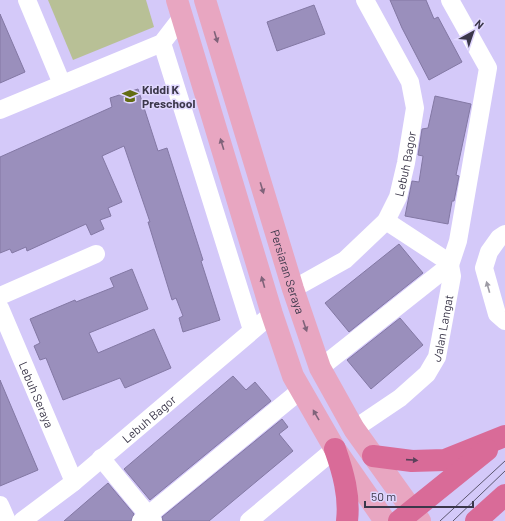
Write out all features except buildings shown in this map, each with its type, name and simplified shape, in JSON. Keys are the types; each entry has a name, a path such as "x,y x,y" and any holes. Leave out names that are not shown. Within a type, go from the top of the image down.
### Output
{"highway":[{"path":"373,456 412,461 445,460 505,436"},
{"path":"410,517 505,436"},
{"path":"335,449 344,475 348,510 347,521"},
{"path":"476,521 505,495"}],"main road":[{"name":"Persiaran Seraya","path":"205,0 293,289 320,368 354,429 373,456 410,517"},
{"path":"179,9 231,173 272,314 293,376 335,449 385,521"},
{"path":"231,173 255,166"}],"street":[{"path":"27,0 62,84"},
{"name":"Lebuh Bagor","path":"293,289 345,260 386,221 398,197 406,163 415,108 410,82 365,0"},
{"path":"320,368 450,265 458,241 488,68 450,0"},
{"path":"179,9 162,43 252,330"},
{"path":"0,110 162,43 192,50"},
{"path":"386,221 444,259 450,265"},
{"path":"505,234 499,238 490,252 484,268 497,314 505,321"},
{"path":"0,296 96,254"},
{"name":"Jalan Langat","path":"354,429 400,398 427,374 437,357 452,276 450,265"},
{"name":"Lebuh Seraya","path":"0,308 74,482"},
{"name":"Lebuh Bagor","path":"22,521 74,482 272,314"},
{"path":"102,458 147,519 301,390"},
{"path":"249,521 335,449"},
{"path":"0,505 7,521"}],"green space":[{"path":"48,0 146,0 154,27 73,60"}],"tram line":[{"path":"440,521 505,461"},
{"path":"453,521 505,471"}],"place":[{"name":"Kiddi K Preschool","path":"130,96"}]}
